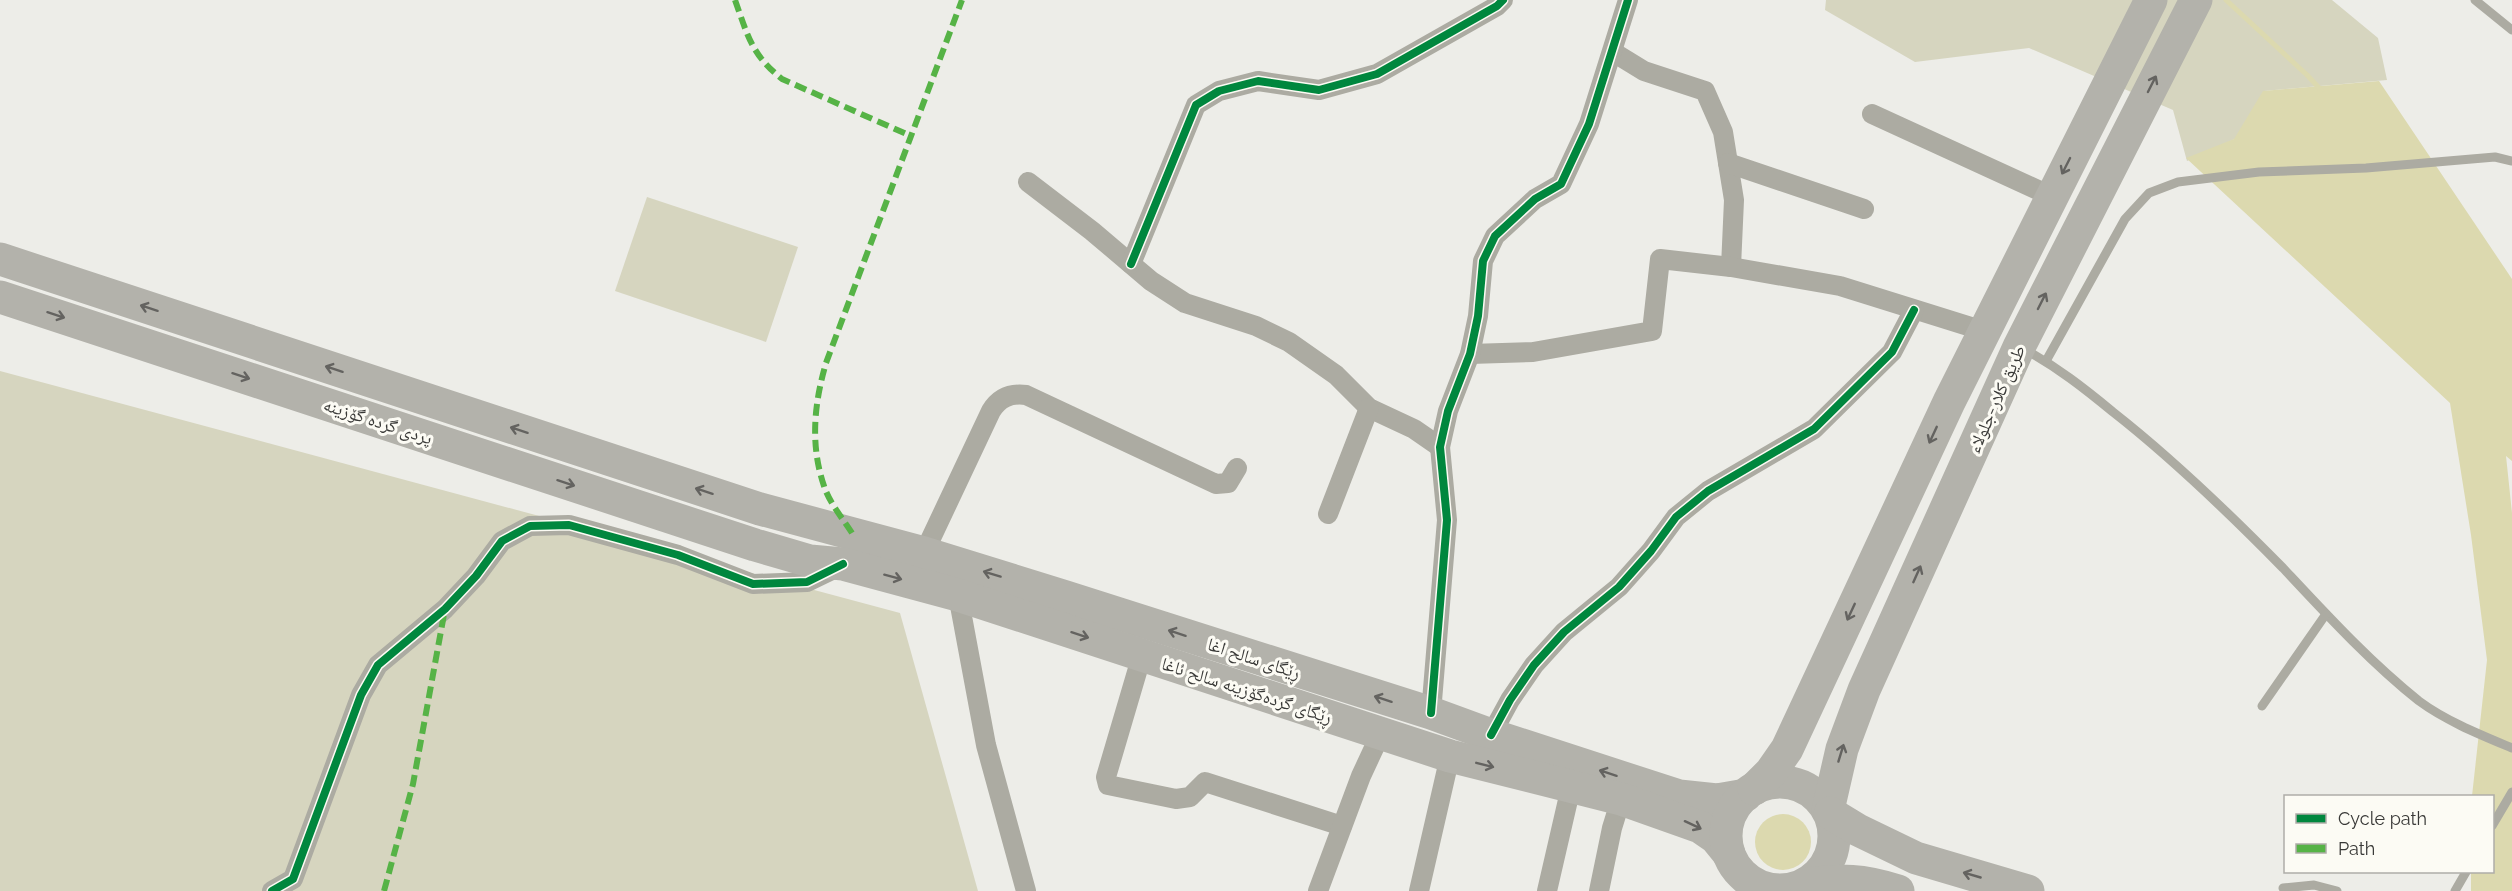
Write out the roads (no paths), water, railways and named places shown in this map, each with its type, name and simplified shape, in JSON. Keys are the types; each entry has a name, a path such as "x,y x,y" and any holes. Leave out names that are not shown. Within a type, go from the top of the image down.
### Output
{"highway":[{"path":"1898,891 1869,882 1845,880 1792,889 1777,890 1762,887 1734,872 1727,828 1737,804 1771,772 1787,749 1949,402 2151,0"},
{"name":"طريق كلار-جلولاء","path":"1829,812 1842,749 1864,690 1990,413 2033,354 2126,136 2196,0"},
{"name":"ڕێگای سالح اغا","path":"0,259 760,509 924,553 1431,713 1678,796 1717,800 1732,799 1750,792"},
{"name":"پردی گردە گۆزینە","path":"0,297 755,545"},
{"path":"1949,402 1990,413"},
{"path":"843,564 852,533"},
{"name":"ڕێگای گردەگۆزینە سالح ئاغا","path":"755,545 810,561 843,564 958,595 1450,756 1622,800 1700,827 1716,838 1734,872"},
{"path":"1750,792 1774,783 1795,784 1820,799 1829,812 1834,833 1832,853 1822,871 1805,886"},
{"path":"1829,812 1858,830 1916,858 2028,891"}],"street":[{"path":"1131,264 1196,105 1219,91 1258,81 1319,90 1377,74 1434,44 1497,6 1503,0"},
{"path":"1431,713 1447,520 1440,447 1448,411 1470,354 1478,316 1483,261 1495,236 1535,199 1561,184 1589,124 1629,0"},
{"path":"1613,52 1644,71 1705,91 1723,132 1734,200 1731,267"},
{"path":"1872,114 2051,196"},
{"path":"1728,163 1864,209"},
{"path":"1028,182 1151,281 1185,303 1256,327 1289,342 1336,375 1369,408 1414,429 1440,447"},
{"path":"1470,354 1533,352 1652,332 1660,259 1731,267 1840,286 1984,331"},
{"path":"1491,735 1510,700 1534,665 1564,632 1619,587 1651,551 1676,517 1708,491 1814,429 1892,352 1914,310"},
{"path":"924,553 991,411 995,404 1010,396 1026,395 1216,484 1228,483 1237,468"},
{"path":"1328,514 1369,408"},
{"path":"272,891 293,879 361,694 378,665 445,609 476,576 502,541 530,526 569,525 678,555 753,584 807,582 843,564"},
{"path":"958,595 986,745 1026,891"},
{"path":"1142,655 1106,777 1108,785 1176,800 1190,797 1205,782 1342,826"},
{"path":"1318,891 1360,776 1381,734"},
{"path":"1419,891 1450,756"},
{"path":"1547,891 1571,787"},
{"path":"1599,891 1612,828 1622,800"}],"lane":[{"path":"2475,0 2512,30"},
{"path":"2512,161 2495,157 2366,168 2259,172 2178,182 2149,193 2125,219 2033,354 2058,368 2148,439 2241,525 2326,614 2421,702 2474,731 2512,748"},
{"path":"2262,706 2326,614"},
{"path":"2494,824 2512,792"},
{"path":"2455,891 2465,873"},
{"path":"2283,888 2314,885 2337,891"}],"waterway":[{"path":"2226,0 2321,90"}]}
